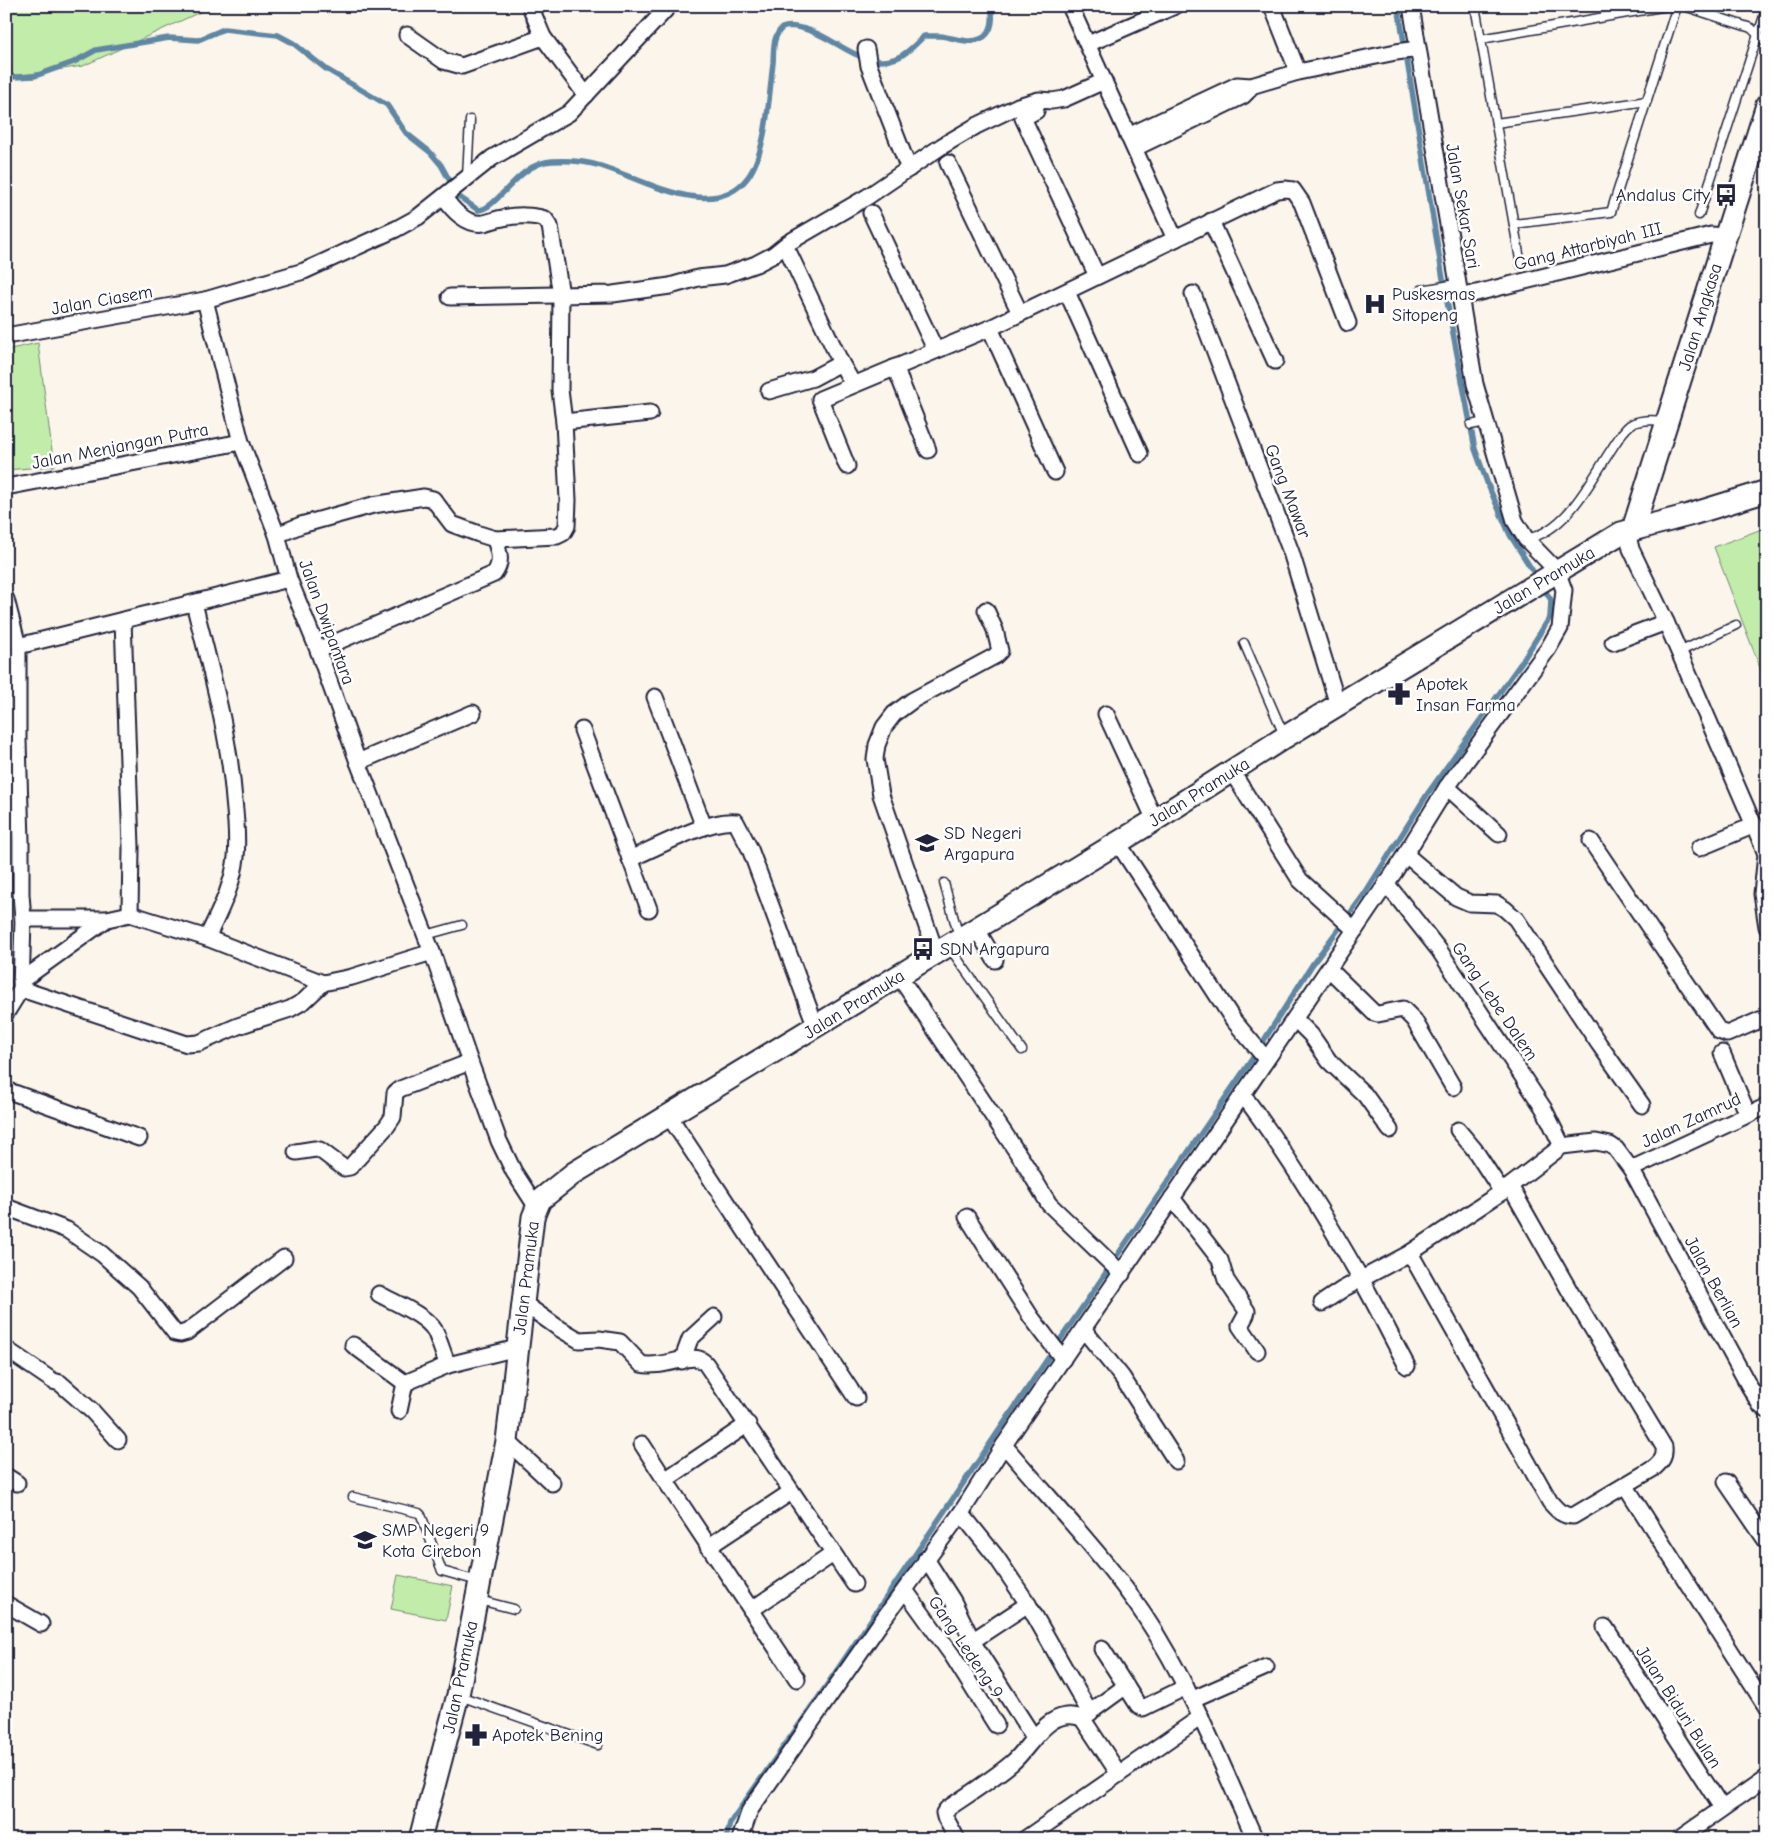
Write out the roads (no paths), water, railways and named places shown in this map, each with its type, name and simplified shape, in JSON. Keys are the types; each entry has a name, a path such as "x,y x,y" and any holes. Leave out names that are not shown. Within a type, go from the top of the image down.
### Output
{"street":[{"path":"530,6 543,37 586,95"},
{"name":"Jalan Ciasem","path":"6,336 205,300 304,271 410,221 444,197 492,158 569,113 669,6"},
{"path":"1070,6 1175,239"},
{"path":"1272,6 1298,72"},
{"name":"Jalan Sekar Sari","path":"1411,6 1408,50 1475,384 1478,423 1515,520 1545,578"},
{"path":"1088,44 1173,7"},
{"path":"406,36 444,61 462,66 543,37"},
{"path":"1131,142 1242,96 1251,86 1298,72 1408,50"},
{"path":"867,56 909,169"},
{"path":"450,297 613,294 670,286 698,278 725,275 756,264 773,255 788,243 867,197 976,126 1018,106 1039,100 1064,99 1104,81"},
{"name":"Jalan Angkasa","path":"1633,529 1725,236 1763,125 1767,105"},
{"path":"1036,111 1023,118 1097,276"},
{"path":"948,163 1020,313"},
{"path":"820,399 990,328 1277,190 1293,190 1302,203 1348,323"},
{"path":"277,535 302,525 374,505 424,497 433,500 452,524 466,531 495,539 557,536 567,526 568,500 564,422 560,390 561,295 550,226 545,219 536,216 504,217 483,224 474,223 463,218 450,207 444,197"},
{"path":"870,213 935,350"},
{"path":"1211,221 1275,361"},
{"name":"Gang Attarbiyah III","path":"1455,289 1711,235 1725,236"},
{"path":"789,253 853,384"},
{"path":"1067,292 1140,454"},
{"name":"Gang Mawar","path":"1193,294 1291,552 1338,705"},
{"name":"Jalan Dwipantara","path":"205,300 241,442 277,535 289,579 318,650 358,762 426,936 470,1062 509,1162 536,1206"},
{"path":"990,328 1055,472"},
{"path":"769,391 813,378 841,362"},
{"path":"895,367 928,450"},
{"path":"813,378 847,466"},
{"path":"564,422 650,413"},
{"name":"Jalan Menjangan Putra","path":"6,486 241,442"},
{"name":"Jalan Pramuka","path":"420,1839 458,1695 479,1590 507,1441 533,1217 536,1206 544,1196 574,1173 1118,843 1285,737 1621,533 1767,492"},
{"path":"1633,529 1629,544 1666,622 1766,854 1762,894 1767,927"},
{"path":"318,650 494,574 499,567 500,557 495,539"},
{"path":"740,1839 750,1810 926,1559 961,1513 1004,1445 1329,969 1447,787 1548,649 1560,628 1564,590 1545,578"},
{"path":"12,648 289,579"},
{"path":"6,599 12,648 18,741 21,894 24,919 21,985"},
{"path":"194,603 226,737 233,780 236,828 236,857 230,885 207,938"},
{"path":"986,610 995,630 1000,651 995,656 913,700 894,714 884,727 877,745 875,759 881,795 955,941 995,960"},
{"path":"124,620 130,828 130,914"},
{"path":"1613,642 1666,622"},
{"path":"655,697 704,827"},
{"path":"358,762 473,713"},
{"path":"1106,714 1155,820"},
{"path":"582,730 650,909"},
{"path":"1232,772 1300,880 1355,930"},
{"path":"1447,787 1499,834"},
{"path":"630,859 714,823 736,822 750,849 816,1027"},
{"path":"1699,848 1755,825"},
{"path":"1591,841 1719,1031 1727,1034 1767,1017"},
{"path":"1118,843 1234,1021 1266,1060"},
{"path":"1405,854 1462,901 1497,904 1516,919 1599,1044 1642,1104"},
{"name":"Gang Lebe Dalem","path":"1386,883 1440,950 1544,1109 1562,1146"},
{"path":"24,919 107,919 130,914 207,938 323,983"},
{"path":"6,1013 21,985 107,919"},
{"path":"21,985 188,1044 200,1043 238,1026 290,1008 304,1001 323,983 352,977 432,952"},
{"path":"1329,969 1374,1013 1378,1014 1403,1009 1406,1011 1414,1020 1453,1087"},
{"path":"899,976 1023,1161 1049,1204 1122,1274"},
{"path":"1295,1019 1311,1035 1329,1061 1365,1095 1390,1130"},
{"path":"1722,1052 1748,1115"},
{"path":"296,1152 315,1149 344,1168 350,1167 387,1126 394,1112 395,1093 400,1089 470,1062"},
{"path":"6,1090 139,1138"},
{"path":"1243,1095 1273,1136 1361,1279 1407,1366"},
{"name":"Jalan Zamrud","path":"1631,1169 1767,1106"},
{"path":"670,1116 856,1398"},
{"path":"1410,1253 1553,1506 1564,1516 1573,1516 1625,1486 1662,1461 1664,1447 1568,1287 1506,1189 1458,1130"},
{"name":"Jalan Berlian","path":"1562,1146 1596,1142 1610,1145 1616,1149 1631,1169 1761,1406 1767,1410"},
{"path":"1322,1303 1343,1289 1410,1253 1506,1189 1562,1146"},
{"path":"1172,1198 1220,1260 1226,1280 1246,1311 1240,1326 1257,1351"},
{"path":"6,1207 67,1230 102,1254 139,1287 175,1333 180,1334 187,1332 284,1258"},
{"path":"967,1217 1031,1317 1063,1359"},
{"path":"379,1294 428,1323 434,1330 448,1365"},
{"path":"522,1302 570,1336 579,1340 620,1342 641,1364 654,1365 700,1359 706,1364 854,1584"},
{"path":"682,1361 690,1339 714,1317"},
{"path":"1084,1330 1122,1376 1176,1461"},
{"path":"353,1345 405,1383"},
{"path":"405,1383 448,1365 517,1348"},
{"path":"6,1349 53,1382 60,1383 92,1411 118,1440"},
{"path":"399,1411 405,1383"},
{"path":"665,1480 748,1424"},
{"path":"507,1441 552,1484"},
{"path":"642,1444 708,1547 798,1679"},
{"path":"1004,1445 1108,1567 1139,1608 1189,1693 1255,1839"},
{"path":"1726,1482 1767,1542"},
{"path":"1625,1486 1767,1708"},
{"path":"708,1547 791,1492"},
{"path":"961,1513 997,1558 1028,1604 1086,1716 1119,1774"},
{"path":"751,1610 833,1554"},
{"path":"926,1559 950,1595 972,1641 1034,1738"},
{"name":"Gang Ledeng 9","path":"905,1590 952,1654 996,1725"},
{"path":"6,1604 41,1624"},
{"path":"972,1641 1028,1604"},
{"name":"Jalan Biduri Bulan","path":"1605,1627 1722,1808"},
{"path":"1102,1649 1138,1705 1143,1708 1266,1667"},
{"path":"957,1839 945,1817 944,1813 947,1809 1014,1762 1047,1725 1062,1716 1086,1716 1126,1686"},
{"path":"1031,1837 1201,1717"},
{"path":"1679,1839 1767,1777"}],"lane":[{"path":"1475,6 1521,265"},
{"path":"1481,39 1667,6"},
{"path":"1514,224 1611,212 1677,6"},
{"path":"1684,6 1751,28 1767,42"},
{"path":"1699,215 1767,7"},
{"path":"1496,123 1647,101"},
{"path":"467,179 470,120"},
{"path":"1421,290 1436,287 1455,289"},
{"path":"1526,539 1539,534 1573,510 1617,441 1629,426 1636,422 1667,421"},
{"path":"1679,652 1736,625"},
{"path":"1244,643 1285,737"},
{"path":"944,883 955,941 1022,1050"},
{"path":"426,936 462,925"},
{"path":"353,1496 419,1513 442,1570 514,1609"},
{"path":"458,1695 598,1745"}],"waterway":[{"path":"6,74 15,77 35,76 74,62 96,50 169,38 198,40 224,29 278,35 293,43 326,69 387,105 406,133 430,152 441,165 458,196 478,210 493,203 518,177 528,170 552,161 589,163 678,194 717,197 734,190 748,177 754,166 766,122 774,44 782,28 790,26 805,29 861,57 884,61 904,54 924,36 940,36 967,41 981,39 986,35 991,26 991,6"},
{"path":"1346,919 1365,893 1428,793 1523,660 1550,617 1551,600 1510,535 1488,485 1475,449 1445,291 1398,6"},
{"path":"1259,1048 1312,965 1340,927"},
{"path":"1114,1260 1254,1056"},
{"path":"1060,1340 1109,1268"},
{"path":"726,1839 730,1823 736,1814 816,1701 1048,1358"}],"place":[{"name":"Andalus City","path":"1726,195"},
{"name":"Puskesmas Sitopeng","path":"1375,304"},
{"name":"Apotek Insan Farma","path":"1399,694"},
{"name":"SD Negeri Argapura","path":"927,843"},
{"name":"SDN Argapura","path":"923,949"},
{"name":"SMP Negeri 9 Kota Cirebon","path":"365,1540"},
{"name":"Apotek Bening","path":"476,1735"}]}
